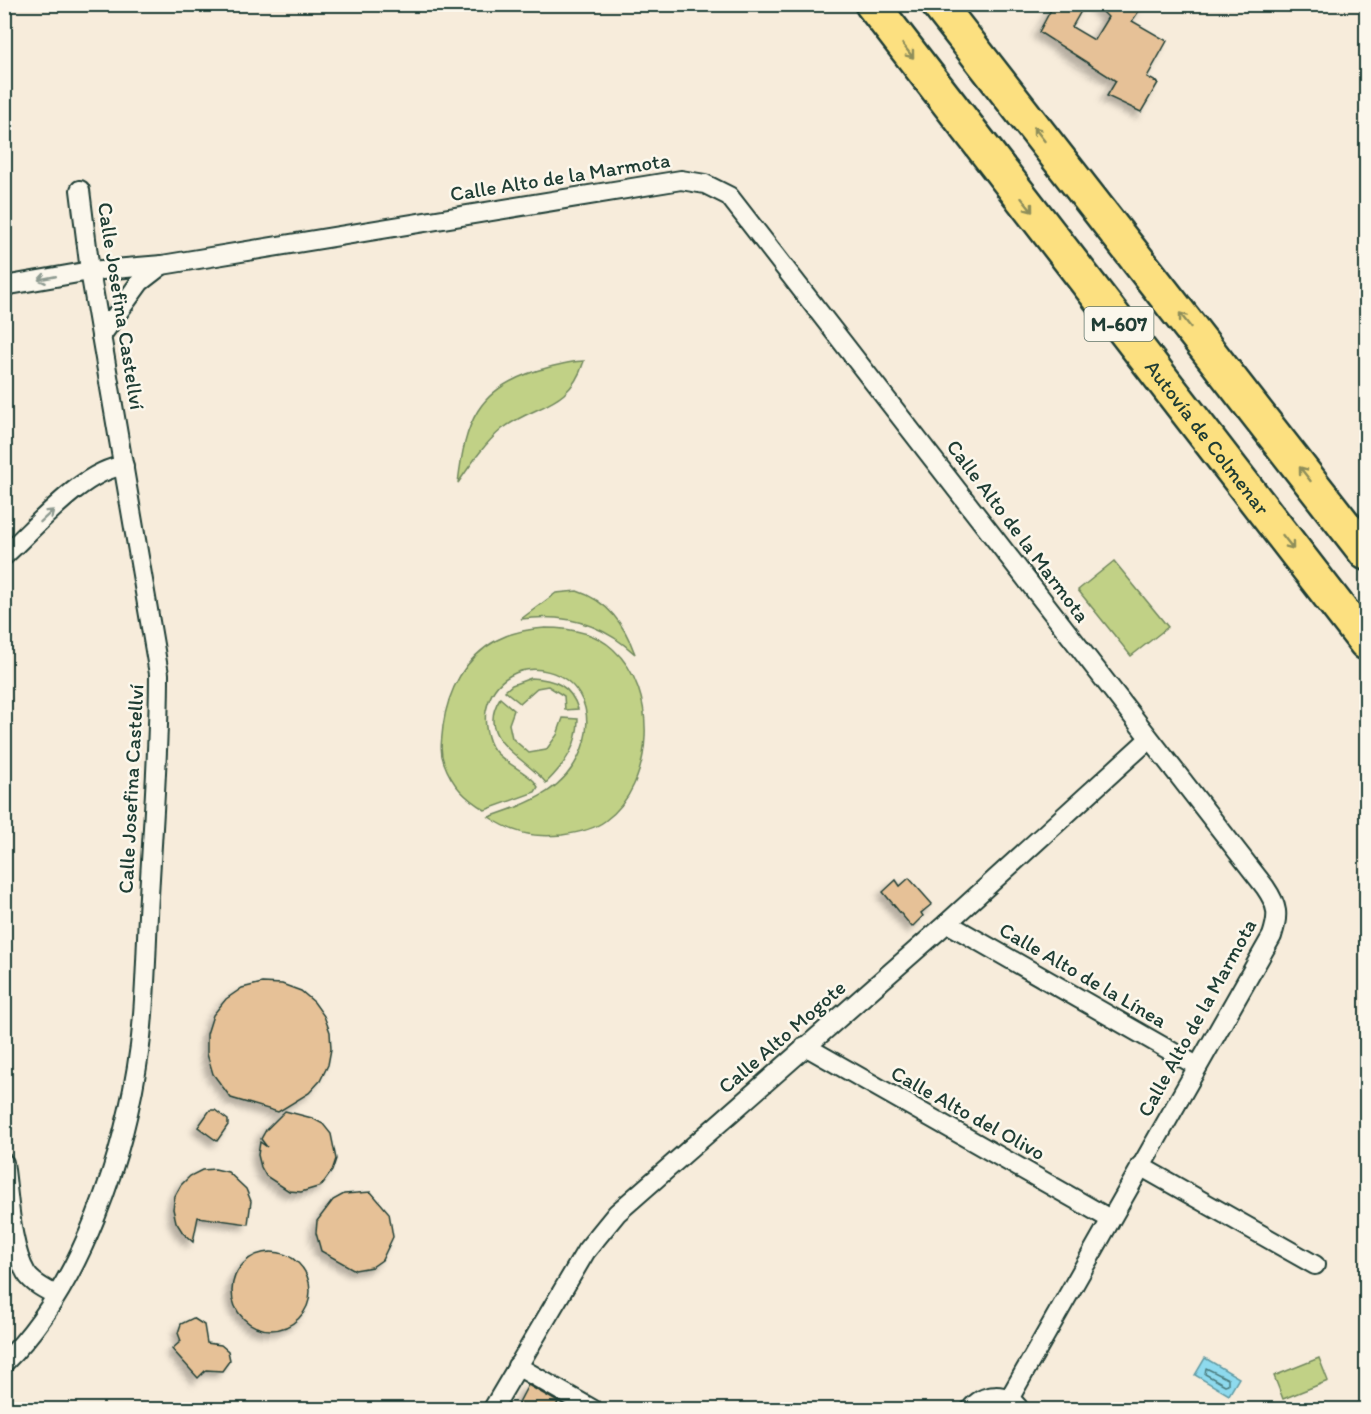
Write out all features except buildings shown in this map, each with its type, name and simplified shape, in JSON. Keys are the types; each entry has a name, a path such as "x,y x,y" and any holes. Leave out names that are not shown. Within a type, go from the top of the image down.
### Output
{"highway":[{"name":"Autovía de Colmenar","path":"872,4 1366,643"},
{"name":"M-607","path":"938,4 1366,553"}],"street":[{"name":"Calle Alto de la Marmota","path":"4,286 90,271 162,265 681,180 718,188 729,196 901,415 1276,902 1278,913 1272,936 1110,1219 1015,1404"},
{"name":"Calle Josefina Castellví","path":"4,1363 20,1348 56,1295 85,1243 127,1120 140,1045 159,732 159,674 90,271 80,190"},
{"name":"Calle Alto de la Marmota","path":"101,336 140,282 162,265"},
{"path":"4,556 90,476 109,467 124,465"},
{"name":"Calle Alto Mogote","path":"492,1410 601,1231 617,1213 947,923 1149,739"},
{"name":"Calle Alto de la Línea","path":"947,923 1197,1066"},
{"name":"Calle Alto del Olivo","path":"805,1047 1110,1219"},
{"path":"4,1163 17,1250 27,1274 40,1287 56,1295"},
{"path":"1140,1166 1315,1265"},
{"path":"518,1366 594,1410"},
{"path":"970,1410 986,1397 994,1395 1015,1404"}],"green space":[{"path":"584,361 578,377 561,397 502,429 484,448 458,483 470,426 488,398 501,387 518,378 556,365"},
{"path":"1114,561 1168,627 1131,656 1078,590"},
{"path":"577,591 598,601 614,615 626,633 635,654 610,635 582,623 552,618 521,619 556,593"},
{"path":"545,628 581,632 606,643 613,649 628,667 638,688 644,712 645,737 642,762 634,785 622,805 595,827 552,836 524,833 506,827 489,817 534,800 547,792 559,783 578,758 584,742 586,716 580,695 566,680 548,671 529,670 510,675 495,689 486,711 487,731 494,750 534,781 538,787 535,792 485,810 465,796 455,784 447,771 441,749 445,713 449,700 460,677 475,656 485,647 503,637 520,631"},
{"path":"531,678 561,685 571,695 578,709 565,710 564,696 548,686 537,688 520,703 505,691 512,685"},
{"path":"500,698 514,710 509,724 512,738 529,753 546,750 557,735 563,718 578,719 576,738 569,754 546,783 498,736 493,725 494,713"},
{"path":"1319,1358 1328,1381 1283,1399 1274,1376"}],"water":[{"path":"1205,1358 1239,1378 1229,1395 1195,1375"}]}
